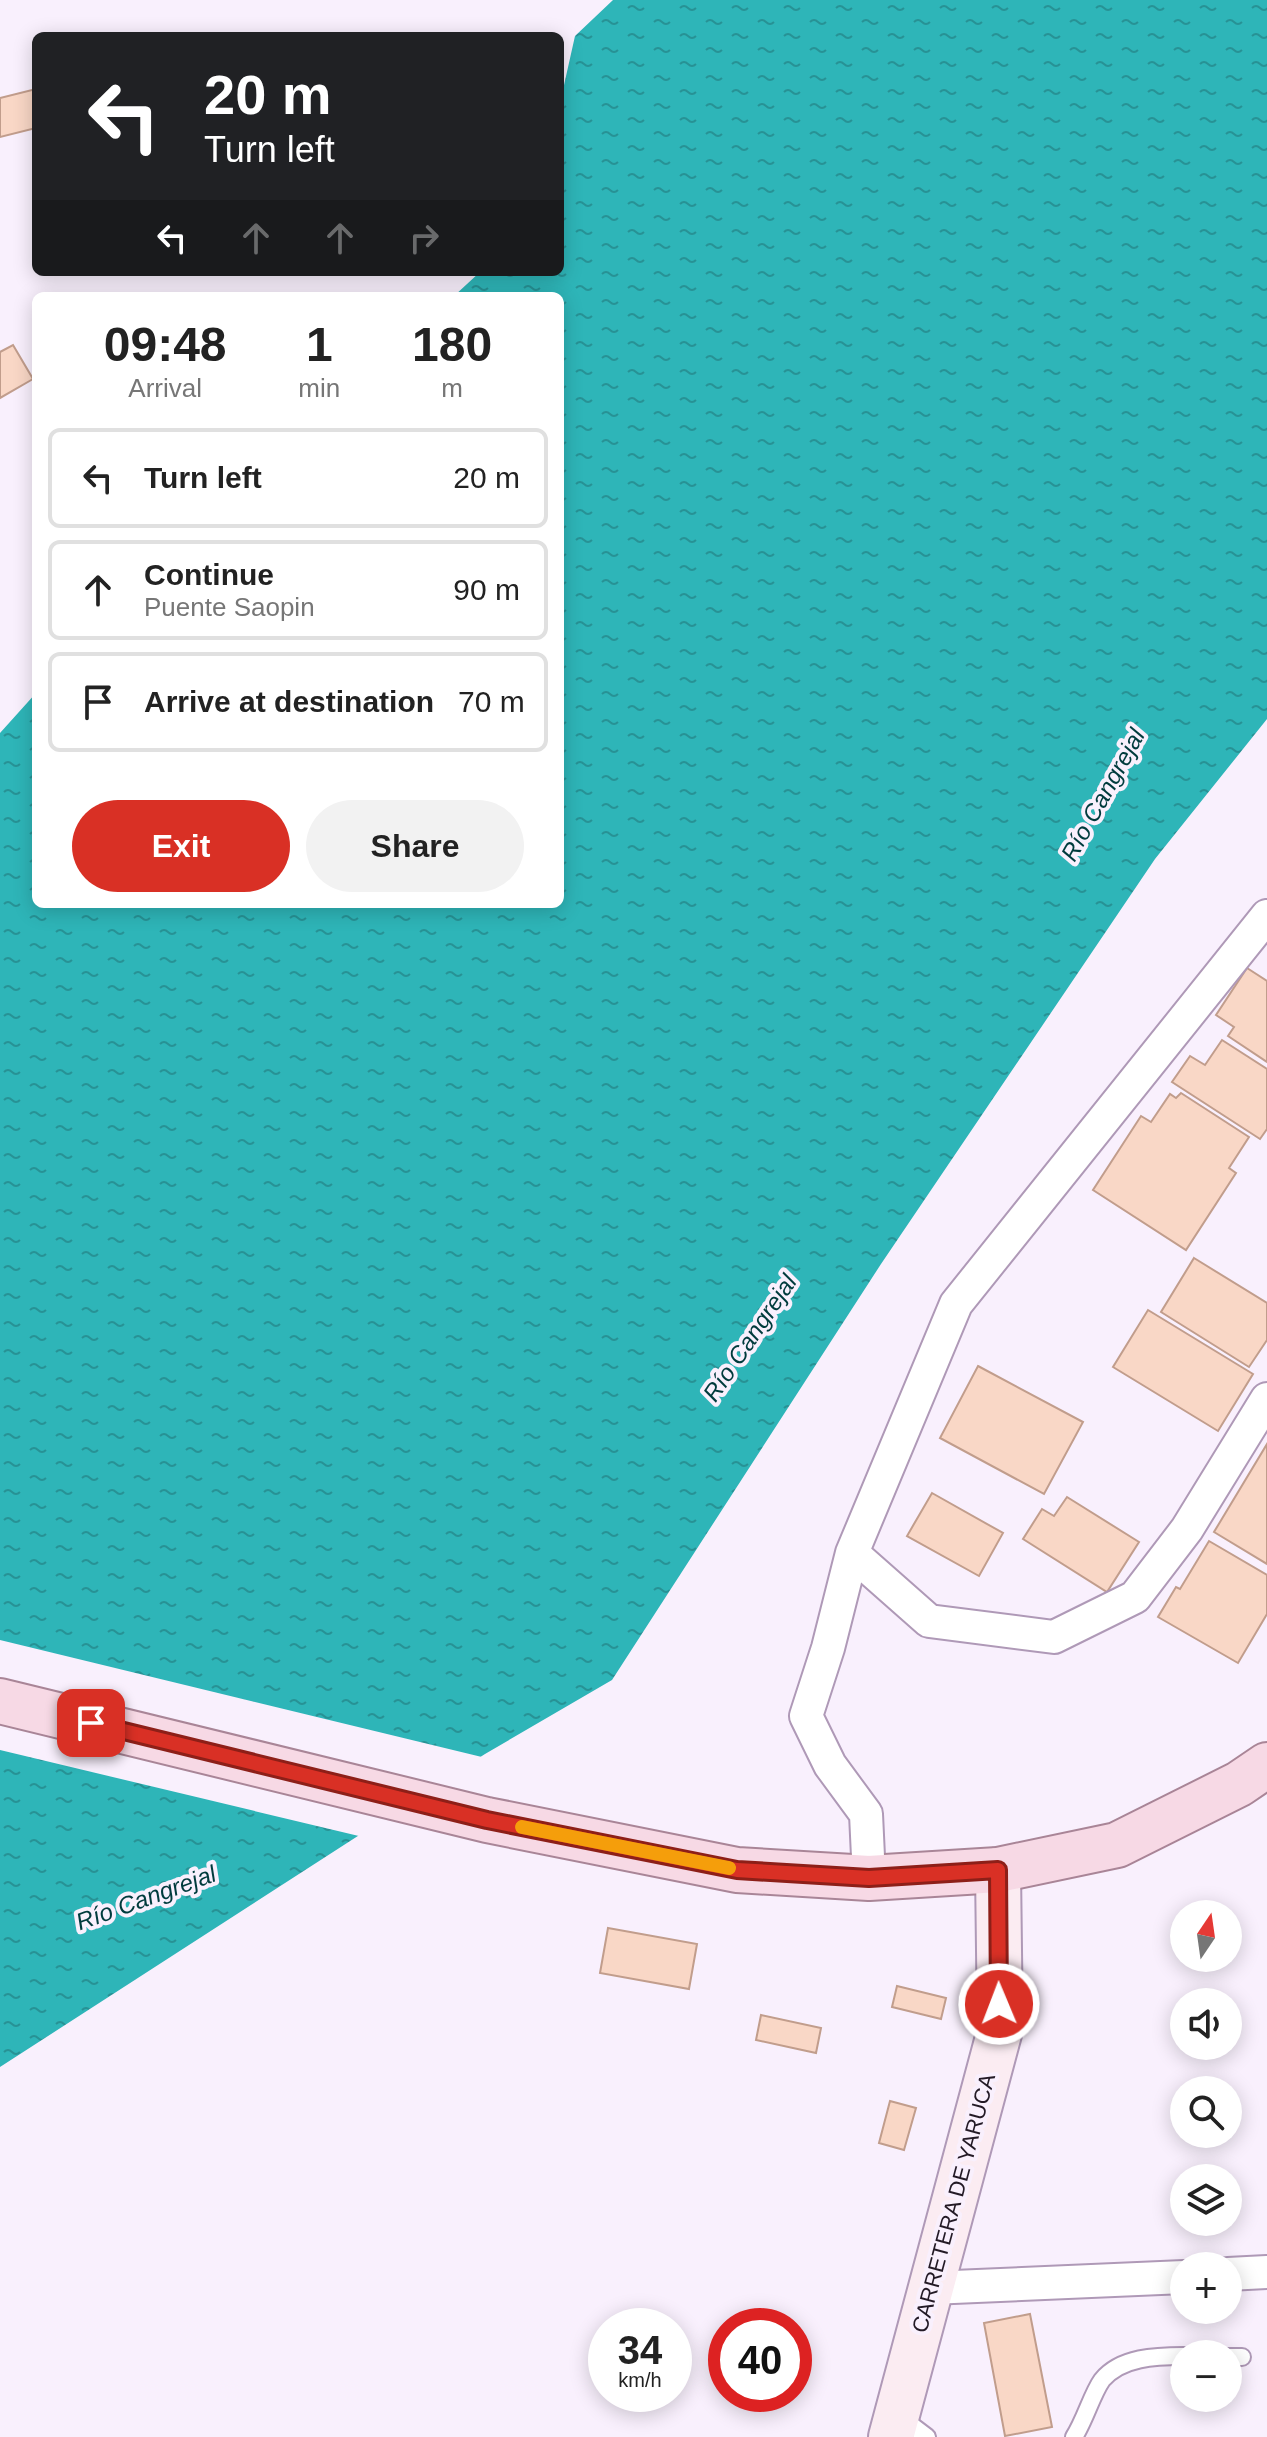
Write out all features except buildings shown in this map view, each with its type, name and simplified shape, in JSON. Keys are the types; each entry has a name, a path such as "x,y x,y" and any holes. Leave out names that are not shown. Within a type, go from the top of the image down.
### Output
{"main road":[{"path":"0,1701 487,1820 737,1870 869,1878 998,1870 1117,1845 1239,1784 1267,1765"}],"street":[{"path":"869,1878 866,1814 830,1765 806,1716 828,1648 852,1553 956,1304 1267,916"},
{"path":"852,1553 929,1621 1054,1637 1135,1597 1187,1529 1267,1399"},
{"name":"CARRETERA DE YARUCA","path":"905,2430 930,2288 1000,2030 998,1870"},
{"path":"1242,2273 1267,2272"},
{"path":"930,2288 1170,2278"}],"lane":[{"path":"1074,2437 1085,2420 1101,2381 1123,2362 1170,2357"}],"water":[{"name":"Río Cangrejal","path":"613,0 1267,0 1267,719 1155,859 881,1264 612,1680 485,1754 0,2067 0,733 32,697 32,908 564,908 564,292 458,292 476,276 564,276 564,85 575,36"}],"pier":[{"path":"0,1640 486,1758 363,1837 0,1750"}],"slow traffic":[{"path":"522,1827 729,1868"}],"route":[{"path":"91,1723 487,1820 737,1870 869,1878 998,1870 999,2004"}]}
